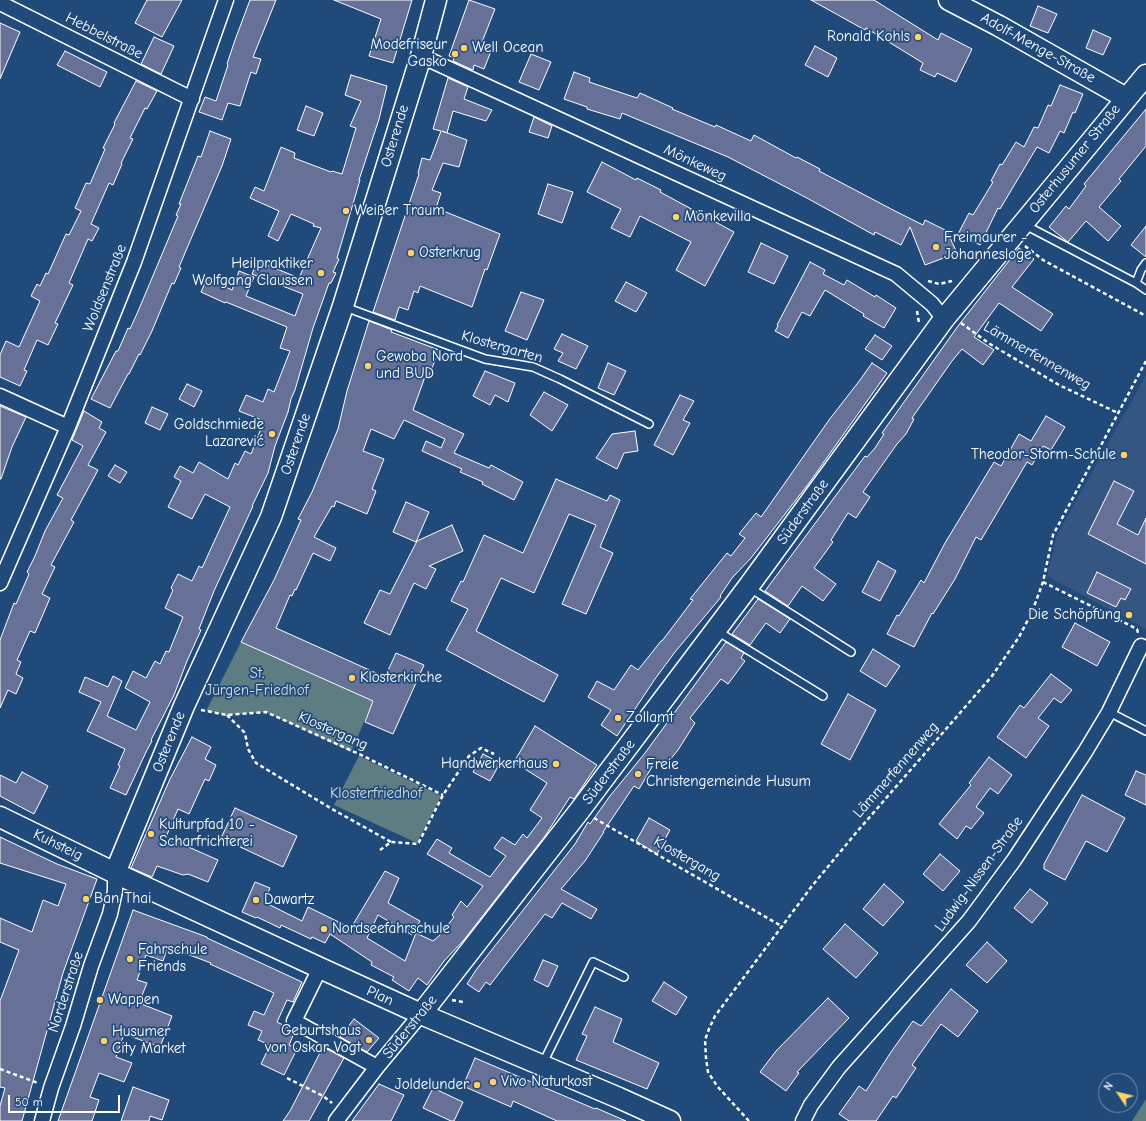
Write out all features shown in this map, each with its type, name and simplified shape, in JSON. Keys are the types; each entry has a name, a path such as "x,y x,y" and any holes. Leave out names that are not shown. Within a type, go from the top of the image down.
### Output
{"main road":[{"name":"Osterende","path":"115,873 184,706 271,517 343,306 436,0"},
{"name":"Adolf-Menge-Straße","path":"949,0 999,26 1126,98"},
{"name":"Osterhusumer Straße","path":"945,317 978,275 1018,230 1146,74"},
{"name":"Süderstraße","path":"422,1014 580,810 748,587 945,317"},
{"name":"Kuhsteig","path":"0,817 115,873"},
{"name":"Plan","path":"115,873 422,1014 670,1121"}],"street":[{"name":"Woldsenstraße","path":"0,583 68,427 134,262 226,0"},
{"name":"Hebbelstraße","path":"0,2 192,99"},
{"name":"Mönkeweg","path":"420,56 896,274 945,317"},
{"path":"0,396 68,427"},
{"name":"Ludwig-Nissen-Straße","path":"803,1121 811,1105 838,1067 969,921 1018,854 1085,752 1109,712 1141,646"},
{"name":"Norderstraße","path":"42,1121 51,1088 73,1026 91,966 110,914 115,891 115,873"},
{"path":"320,968 294,1021 377,1067"},
{"name":"Süderstraße","path":"340,1116 377,1067 422,1014"}],"lane":[{"path":"1018,230 1136,283 1146,290"},
{"path":"1136,283 1141,270 1146,263"},
{"name":"Klostergarten","path":"343,306 485,359 533,367 649,424"},
{"path":"748,587 851,652"},
{"path":"715,630 822,696"},
{"path":"1109,712 1146,731"},
{"path":"542,1065 593,962 624,977"}],"path":[{"path":"1018,230 1043,260 1146,316"},
{"path":"925,281 939,284 978,275"},
{"path":"914,306 917,312 922,348"},
{"name":"Lämmerfennenweg","path":"945,317 1059,384 1118,414"},
{"name":"Lämmerfennenweg","path":"749,1121 717,1086 708,1072 705,1040 715,1016 812,886 992,676 1019,637 1032,612 1042,582 1053,535 1146,361"},
{"path":"1042,582 1137,629 1141,646"},
{"name":"Klostergang","path":"184,706 227,715 266,712 351,752 359,754 443,795"},
{"path":"227,715 245,733 248,748 256,763 390,842 418,844 443,795 469,756 481,748 494,754"},
{"name":"Klostergang","path":"580,810 782,927"},
{"path":"380,850 390,842"},
{"path":"0,1069 51,1088"},
{"path":"287,1078 323,1096 340,1116"}],"shaded area":[{"name":"Theodor-Storm-Schule","path":"1146,375 1146,629 1047,576 1057,535"}],"green space":[{"name":"St. Jürgen-Friedhof","path":"241,642 373,701 351,752 266,712 227,715 206,711"},
{"name":"Klosterfriedhof","path":"359,756 441,796 417,843 334,805"},
{"path":"1146,1099 1146,1121 1132,1121"}],"building":[{"path":"147,0 182,0 162,37 135,23"},
{"path":"250,0 276,0 253,57 261,59 256,74 251,72 240,106 228,103 222,120 199,112 205,97 216,101 235,40"},
{"path":"334,0 412,0 393,63 369,56 381,19"},
{"path":"469,0 495,9 482,42 493,46 484,69 474,65 473,70 453,61 454,58 449,56"},
{"path":"811,0 874,0 938,40 941,33 972,49 956,82 937,73 935,77 920,70 923,63 866,28 865,30"},
{"path":"1038,6 1057,14 1048,33 1030,26"},
{"path":"0,23 20,32 0,79"},
{"path":"1093,30 1111,38 1103,55 1086,48"},
{"path":"154,37 174,46 161,74 141,64"},
{"path":"815,46 837,58 828,77 805,65"},
{"path":"65,51 107,72 100,87 57,65"},
{"path":"531,54 551,62 539,90 519,82"},
{"path":"574,72 590,78 589,82 637,98 640,93 673,108 672,109 715,127 716,125 751,141 754,135 796,158 797,157 820,169 819,171 923,225 925,220 947,231 957,253 925,265 910,227 901,245 875,232 874,235 728,157 622,113 620,119 587,109 587,107 564,99"},
{"path":"351,75 387,86 379,119 359,180 337,258 339,259 333,272 336,273 331,283 329,283 313,328 288,412 275,446 268,473 214,591 199,629 201,630 174,695 151,740 152,741 126,795 110,788 120,766 118,765 125,749 87,731 101,702 79,692 85,677 108,687 113,676 122,681 107,716 136,730 150,702 125,688 133,671 146,678 155,661 160,664 166,651 169,652 183,617 165,608 173,590 171,588 178,574 192,581 199,566 202,568 230,507 205,494 192,519 168,507 181,481 174,477 180,466 193,473 199,462 228,479 235,463 238,465 245,451 251,454 264,421 239,411 246,395 263,402 268,389 274,392 290,351 280,348 287,327 201,292 207,278 232,290 239,271 254,277 246,296 295,316 303,294 252,274 257,261 299,278 321,228 313,226 314,224 291,214 278,241 268,236 279,211 250,198 255,187 264,191 281,147 295,153 294,158 331,172 342,174 356,128 350,126 361,101 345,95"},
{"path":"448,78 468,87 464,99 492,110 486,121 453,111 447,133 467,140 459,167 443,163 432,190 441,193 436,208 500,234 487,270 485,269 472,307 420,286 418,293 414,291 408,310 399,307 395,320 373,312 419,174 422,158 430,160 441,131 433,129"},
{"path":"136,81 157,91 147,109 145,108 130,138 133,139 121,163 122,164 113,185 109,183 91,224 99,228 92,241 88,239 69,283 73,285 55,323 58,324 48,345 37,340 24,370 27,371 20,386 0,377 0,355 6,341 19,347 40,301 31,296 37,284 40,286 46,273 48,274 66,234 69,235 81,211 75,208 86,183 90,184 105,149 103,148 115,124 114,123"},
{"path":"1060,85 1083,94 1064,133 1060,131 1049,153 1037,147 1000,209 998,208 980,245 958,234 969,213 973,215 993,182 991,181 1000,164 1002,165 1016,142 1024,147 1034,127 1038,128 1048,105 1051,106"},
{"path":"306,106 323,113 314,136 297,130"},
{"path":"1146,109 1146,146 1119,179 1121,181 1099,207 1121,226 1108,241 1086,221 1068,242 1049,227 1066,206 1069,209 1086,186 1084,184"},
{"path":"534,117 552,126 548,138 529,132"},
{"path":"210,131 231,139 222,166 179,267 181,268 174,284 172,283 152,331 140,355 139,354 110,408 91,399 116,351 118,351 128,328 130,329 139,309 178,216 176,215 181,204 179,204 198,156 201,157"},
{"path":"602,162 636,180 637,178 661,190 660,192 734,232 705,286 676,270 691,242 640,216 630,237 611,228 621,209 587,192"},
{"path":"548,184 573,192 562,223 538,214"},
{"path":"1146,226 1146,257 1131,245"},
{"path":"761,243 788,256 774,284 748,272"},
{"path":"1019,248 1034,259 1012,287 1053,314 1041,331 999,303 974,337 994,350 983,365 962,349 952,361 912,418 914,419 906,434 897,444 863,492 870,497 856,518 848,513 831,540 833,542 814,568 836,584 823,601 802,586 788,606 765,591 865,456 867,457 875,448 884,434 882,433 958,326"},
{"path":"810,262 825,270 823,274 844,285 847,280 875,297 876,295 896,308 884,328 863,316 864,314 825,290 810,316 802,312 788,338 775,331"},
{"path":"626,282 647,293 636,312 615,301"},
{"path":"521,292 544,300 527,340 505,331"},
{"path":"369,321 392,330 391,332 439,350 429,376 426,374 413,410 464,434 454,453 489,468 491,465 523,482 514,500 482,484 483,482 460,472 462,469 422,451 426,441 441,448 445,439 404,420 394,439 371,429 363,451 384,459 372,489 376,491 367,514 336,501 334,507 332,506 314,537 336,548 330,561 313,553 296,590 295,589 292,596 290,595 276,628 385,677 396,653 424,665 393,734 365,722 373,701 241,642 274,580 301,520 298,519 312,492 338,429 347,391"},
{"path":"562,334 588,346 576,369 558,361 563,353 554,349"},
{"path":"875,335 892,346 882,360 865,349"},
{"path":"608,363 626,371 614,395 598,388"},
{"path":"872,363 887,373 809,483 751,558 732,578 720,596 721,597 675,652 617,736 601,725 611,710 588,697 597,681 614,690 631,665 638,670 693,600 690,599 727,553 731,556 745,538 739,534 756,513 761,517 829,420"},
{"path":"485,371 515,383 508,402 495,395 490,405 473,396"},
{"path":"187,384 202,391 194,407 179,399"},
{"path":"544,392 568,405 552,431 530,415"},
{"path":"680,395 694,401 683,420 690,423 673,455 654,445"},
{"path":"0,406 26,417 12,447 1,479 0,479"},
{"path":"152,407 168,414 160,430 145,423"},
{"path":"84,411 102,422 99,428 106,432 88,465 98,470 71,520 74,522 51,565 55,567 42,594 50,598 35,633 30,631 17,660 21,662 16,674 23,678 16,694 8,690 0,708 0,640 14,603 16,604 29,574 27,572 45,531 63,498 57,495 83,446 72,440"},
{"path":"1046,416 1065,427 1051,450 1043,446 1032,465 1027,462 981,540 976,537 955,579 933,614 932,613 914,647 887,634 897,615 899,616 921,580 924,583 945,543 994,462 1001,466 1019,434 1031,441"},
{"path":"635,431 638,451 624,453 617,469 596,458 612,434"},
{"path":"115,465 127,472 120,483 108,476"},
{"path":"556,479 607,501 610,495 620,500 600,547 613,553 586,614 562,604 596,525 569,514 534,593 501,578 476,631 558,675 544,702 446,650 468,609 451,601 461,581 463,582 484,535 523,553"},
{"path":"1114,481 1134,491 1117,524 1138,535 1146,518 1146,564 1088,534"},
{"path":"406,502 429,512 416,542 393,532"},
{"path":"452,525 463,551 429,566 436,569 426,589 414,583 390,635 364,623 380,590 390,594 417,541"},
{"path":"878,561 896,571 880,601 862,592"},
{"path":"1097,572 1131,589 1125,600 1121,598 1116,607 1087,593"},
{"path":"758,599 790,619 780,633 766,623 750,645 732,634"},
{"path":"1075,623 1110,642 1097,666 1062,647"},
{"path":"726,642 744,653 741,658 745,661 728,684 721,679 690,718 695,723 678,750 665,766 656,760 639,789 634,786 585,861 561,889 597,909 591,919 562,903 552,918 545,914 490,985 486,982 479,992 467,984 476,970 575,844 588,822 590,824 610,796 645,753"},
{"path":"873,649 900,666 886,687 860,671"},
{"path":"1051,674 1072,690 1061,703 1054,698 1038,718 1049,726 1026,758 997,737 1020,705 1024,708"},
{"path":"848,694 876,710 850,760 821,744"},
{"path":"535,726 597,765 574,799 570,797 545,836 463,941 444,961 427,985 418,978 409,991 392,980 394,977 371,965 372,962 330,934 325,943 312,937 311,939 281,925 280,928 257,917 256,918 242,912 255,882 270,888 264,902 302,921 308,907 351,928 385,871 399,878 388,903 420,921 412,935 378,915 367,938 405,961 416,933 433,941 440,935 454,917 452,915 461,901 467,907 483,886 427,854 437,839 452,848 449,853 490,877 506,856 494,848 502,837 515,845 523,834 527,838 542,818 530,810 547,783 514,762"},
{"path":"192,737 211,747 205,759 216,765 209,781 205,779 189,814 178,809 166,837 218,860 208,882 188,874 183,875 157,866 152,877 131,868 170,779"},
{"path":"483,754 500,763 490,781 473,772"},
{"path":"989,757 1012,775 998,794 990,788 976,807 984,813 971,829 966,826 957,839 939,824 971,785 969,783"},
{"path":"1136,771 1146,775 1146,805 1125,795"},
{"path":"22,772 48,786 34,814 0,796 0,775 16,783"},
{"path":"1082,795 1125,818 1107,852 1086,841 1065,880 1044,869 1044,864"},
{"path":"235,808 297,836 283,867 221,838"},
{"path":"649,818 670,830 657,854 636,841"},
{"path":"0,837 57,864 97,879 63,973 22,1121 0,1121 0,1106 5,1088 0,1087 0,1001 19,950 0,942 0,918 32,932 43,900 58,906 66,884 0,863"},
{"path":"940,854 960,871 943,891 923,874"},
{"path":"884,884 904,902 883,926 863,909"},
{"path":"1030,889 1048,903 1032,923 1014,908"},
{"path":"133,910 207,937 302,982 293,1002 287,1000 277,1022 295,1031 289,1045 297,1049 284,1075 261,1064 270,1045 258,1040 262,1031 248,1025 254,1011 264,1015 274,993 210,964 211,963 168,947 163,961 146,955 137,980 147,983 139,1003 172,1016 160,1047 124,1034 116,1057 132,1063 124,1082 99,1073 90,1097 99,1100 92,1121 58,1121"},
{"path":"845,924 878,953 856,978 823,949"},
{"path":"987,942 1007,961 987,983 966,965"},
{"path":"543,960 558,966 548,987 534,980"},
{"path":"664,982 687,997 676,1015 652,1001"},
{"path":"951,989 978,1011 958,1037 941,1024 912,1065 916,1068 896,1098 893,1096 876,1121 849,1121 839,1114 859,1086 866,1091 913,1021 921,1026"},
{"path":"828,998 849,1018 797,1072 799,1073 786,1091 760,1072 776,1051"},
{"path":"595,1007 622,1019 613,1042 659,1063 647,1089 576,1060 587,1036 582,1034"},
{"path":"354,1019 379,1038 367,1052 340,1037"},
{"path":"323,1047 344,1058 309,1121 283,1121 290,1111"},
{"path":"475,1058 626,1121 557,1121 513,1101 511,1107 463,1086"},
{"path":"379,1084 404,1095 391,1121 352,1121"},
{"path":"133,1087 169,1100 162,1120 150,1116 149,1121 121,1121"},
{"path":"433,1088 463,1102 454,1121 423,1108"}],"place":[{"name":"Ronald Kohls","path":"918,37"},
{"name":"Well Ocean","path":"464,48"},
{"name":"Modefriseur Gasko","path":"455,54"},
{"name":"Weißer Traum","path":"346,211"},
{"name":"Mönkevilla","path":"676,217"},
{"name":"Freimaurer - Johannesloge","path":"936,247"},
{"name":"Osterkrug","path":"411,253"},
{"name":"Heilpraktiker Wolfgang Claussen","path":"321,273"},
{"name":"Gewoba Nord und BUD","path":"368,366"},
{"name":"Goldschmiede Lazarević","path":"272,434"},
{"name":"Theodor-Storm-Schule","path":"1124,455"},
{"name":"Die Schöpfung","path":"1129,615"},
{"name":"Klosterkirche","path":"352,678"},
{"name":"Zollamt","path":"618,718"},
{"name":"Handwerkerhaus","path":"556,764"},
{"name":"Freie Christengemeinde Husum","path":"638,774"},
{"name":"Kulturpfad 10 - Scharfrichterei","path":"151,834"},
{"name":"Ban Thai","path":"86,899"},
{"name":"Dawartz","path":"256,900"},
{"name":"Nordseefahrschule","path":"324,929"},
{"name":"Fahrschule Friends","path":"130,959"},
{"name":"Wappen","path":"100,1000"},
{"name":"Geburtshaus von Oskar Vogt","path":"369,1040"},
{"name":"Husumer City Market","path":"104,1041"},
{"name":"Vivo Naturkost","path":"493,1082"},
{"name":"Joldelunder","path":"477,1085"}]}
